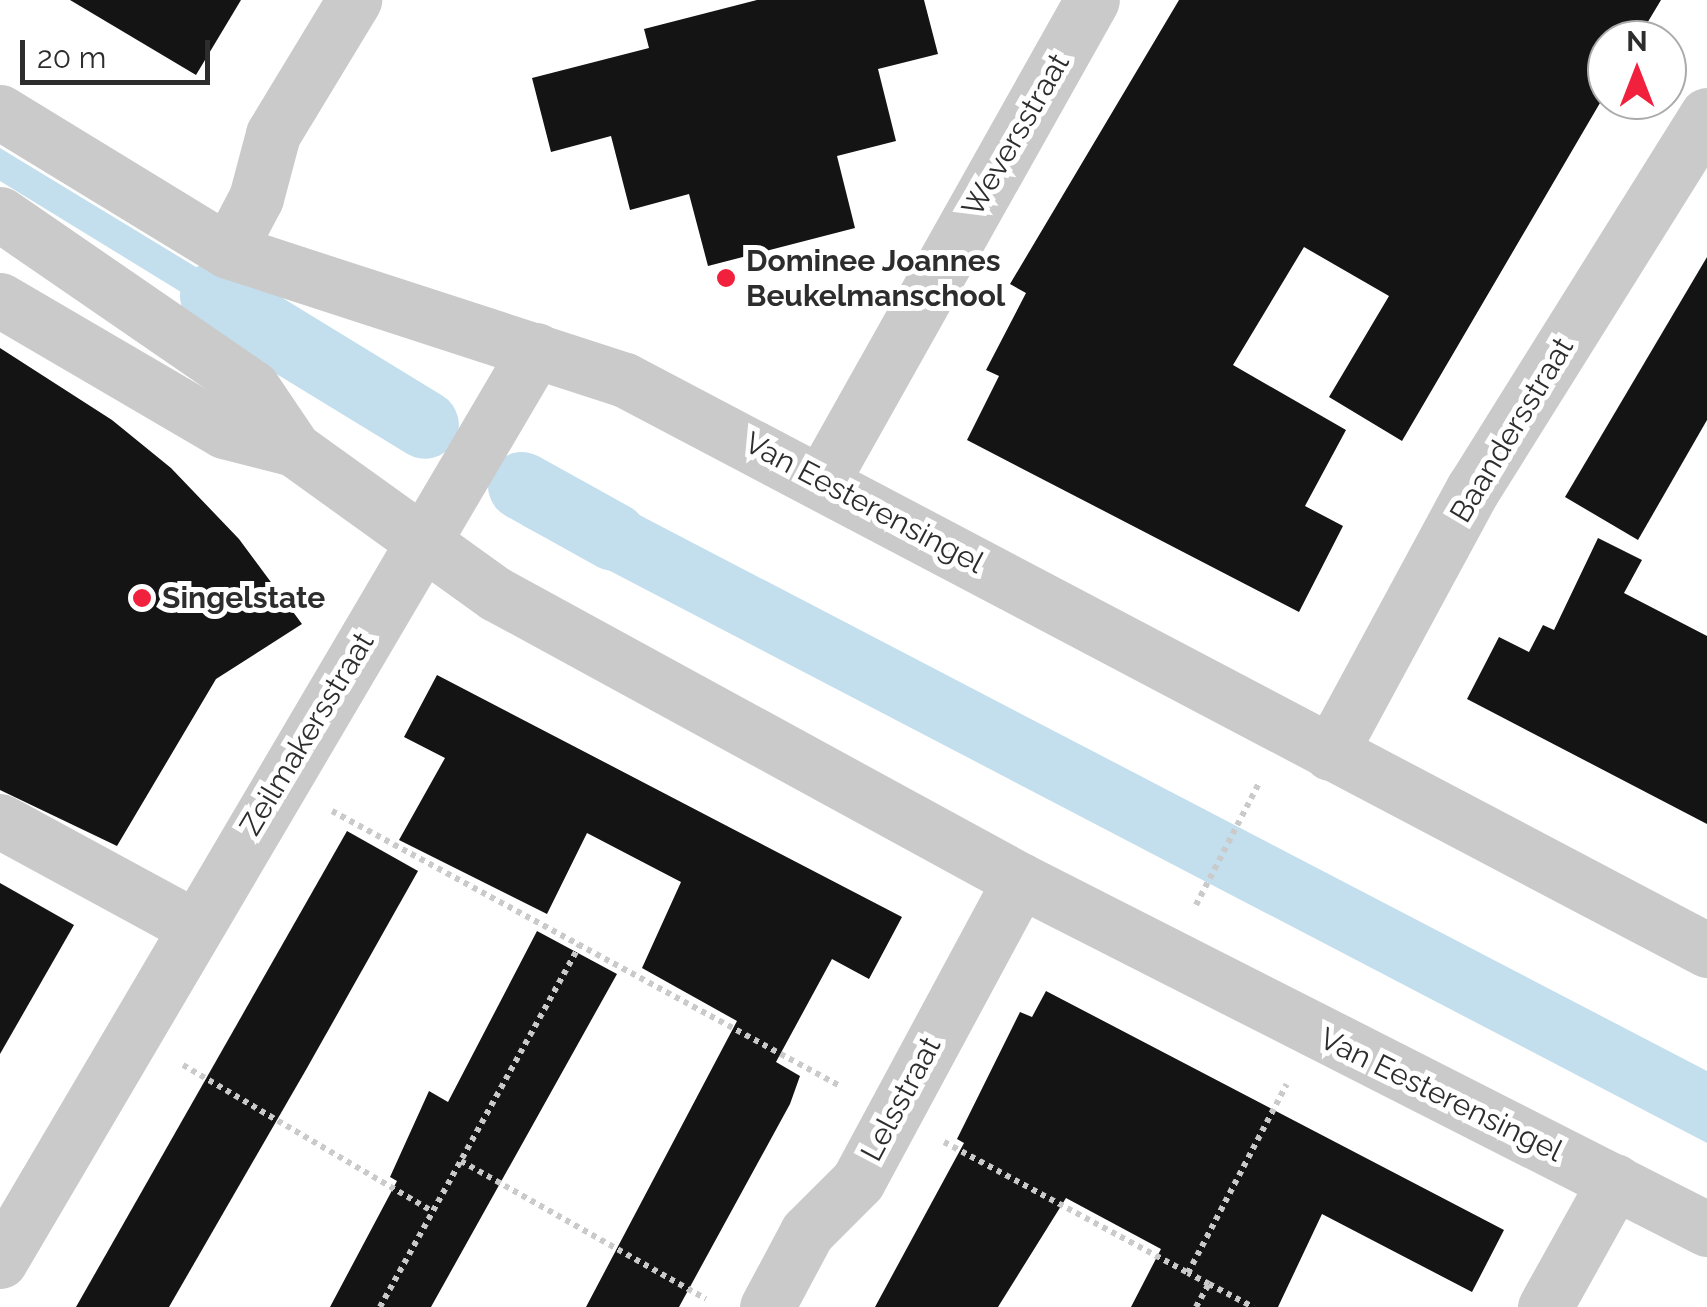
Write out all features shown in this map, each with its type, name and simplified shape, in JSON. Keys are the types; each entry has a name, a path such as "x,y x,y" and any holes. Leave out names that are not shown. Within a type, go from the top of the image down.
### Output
{"street":[{"path":"228,251 256,198 274,134 354,0"},
{"name":"Weversstraat","path":"823,479 1092,0"},
{"name":"Van Eesterensingel","path":"0,112 228,251 625,380 823,479 1330,753 1707,950"},
{"name":"Baandersstraat","path":"1330,753 1474,489 1707,114"},
{"name":"Van Eesterensingel","path":"0,214 252,387 294,450 496,594 1020,880 1707,1229"},
{"name":"Van Eesterensingel","path":"0,300 224,432 294,450"},
{"name":"Zeilmakersstraat","path":"0,1261 192,926 536,350"},
{"path":"0,821 192,926"},
{"name":"Lelsstraat","path":"767,1307 807,1232 858,1181 1020,880"},
{"path":"1546,1307 1616,1181"}],"path":[{"path":"279,781 1253,1307"},
{"path":"1196,906 1253,794"},
{"path":"380,1307 580,944"},
{"path":"1188,1273 1314,1032"},
{"path":"128,1038 432,1210"},
{"path":"461,1161 720,1307"},
{"path":"1196,1307 1209,1284"}],"water":[{"path":"0,148 303,332 287,357 0,181"},
{"path":"553,470 1707,1071 1707,1143 522,525 522,509"}],"building":[{"path":"70,0 241,0 196,75"},
{"path":"757,0 924,0 938,54 878,69 896,141 837,156 855,228 708,266 689,194 630,210 611,136 551,152 532,78 649,48 644,29"},
{"path":"1179,0 1661,0 1649,20 1587,20 1587,120 1590,120 1402,441 1329,397 1389,296 1304,247 1233,365 1346,430 1305,506 1343,526 1299,612 967,440 999,376 986,370 1026,293 1010,284"},
{"path":"1707,257 1707,420 1638,540 1565,497"},
{"name":"Singelstate","path":"0,348 112,420 171,468 239,539 302,624 216,679 117,846 0,790"},
{"path":"1598,538 1642,560 1624,593 1707,636 1707,824 1467,699 1499,637 1529,652 1543,625 1554,630"},
{"path":"437,675 902,917 869,979 832,959 776,1062 800,1076 790,1104 679,1307 586,1307 737,1021 642,968 681,882 587,833 547,914 399,840 445,758 404,737"},
{"path":"347,831 418,871 307,1068 169,1307 76,1307"},
{"path":"0,883 74,925 0,1054"},
{"path":"537,931 617,974 431,1307 330,1307 397,1181 390,1177 429,1091 448,1102"},
{"path":"1046,991 1504,1230 1472,1292 1322,1214 1278,1307 1131,1307 1161,1249 1066,1198 998,1307 875,1307 964,1143 957,1139 1020,1012 1032,1017"}],"waterway":[{"path":"214,296 425,425"},
{"path":"522,486 614,537"}],"place":[{"name":"Dominee Joannes Beukelmanschool","path":"726,278"},
{"name":"Singelstate","path":"142,598"}]}
